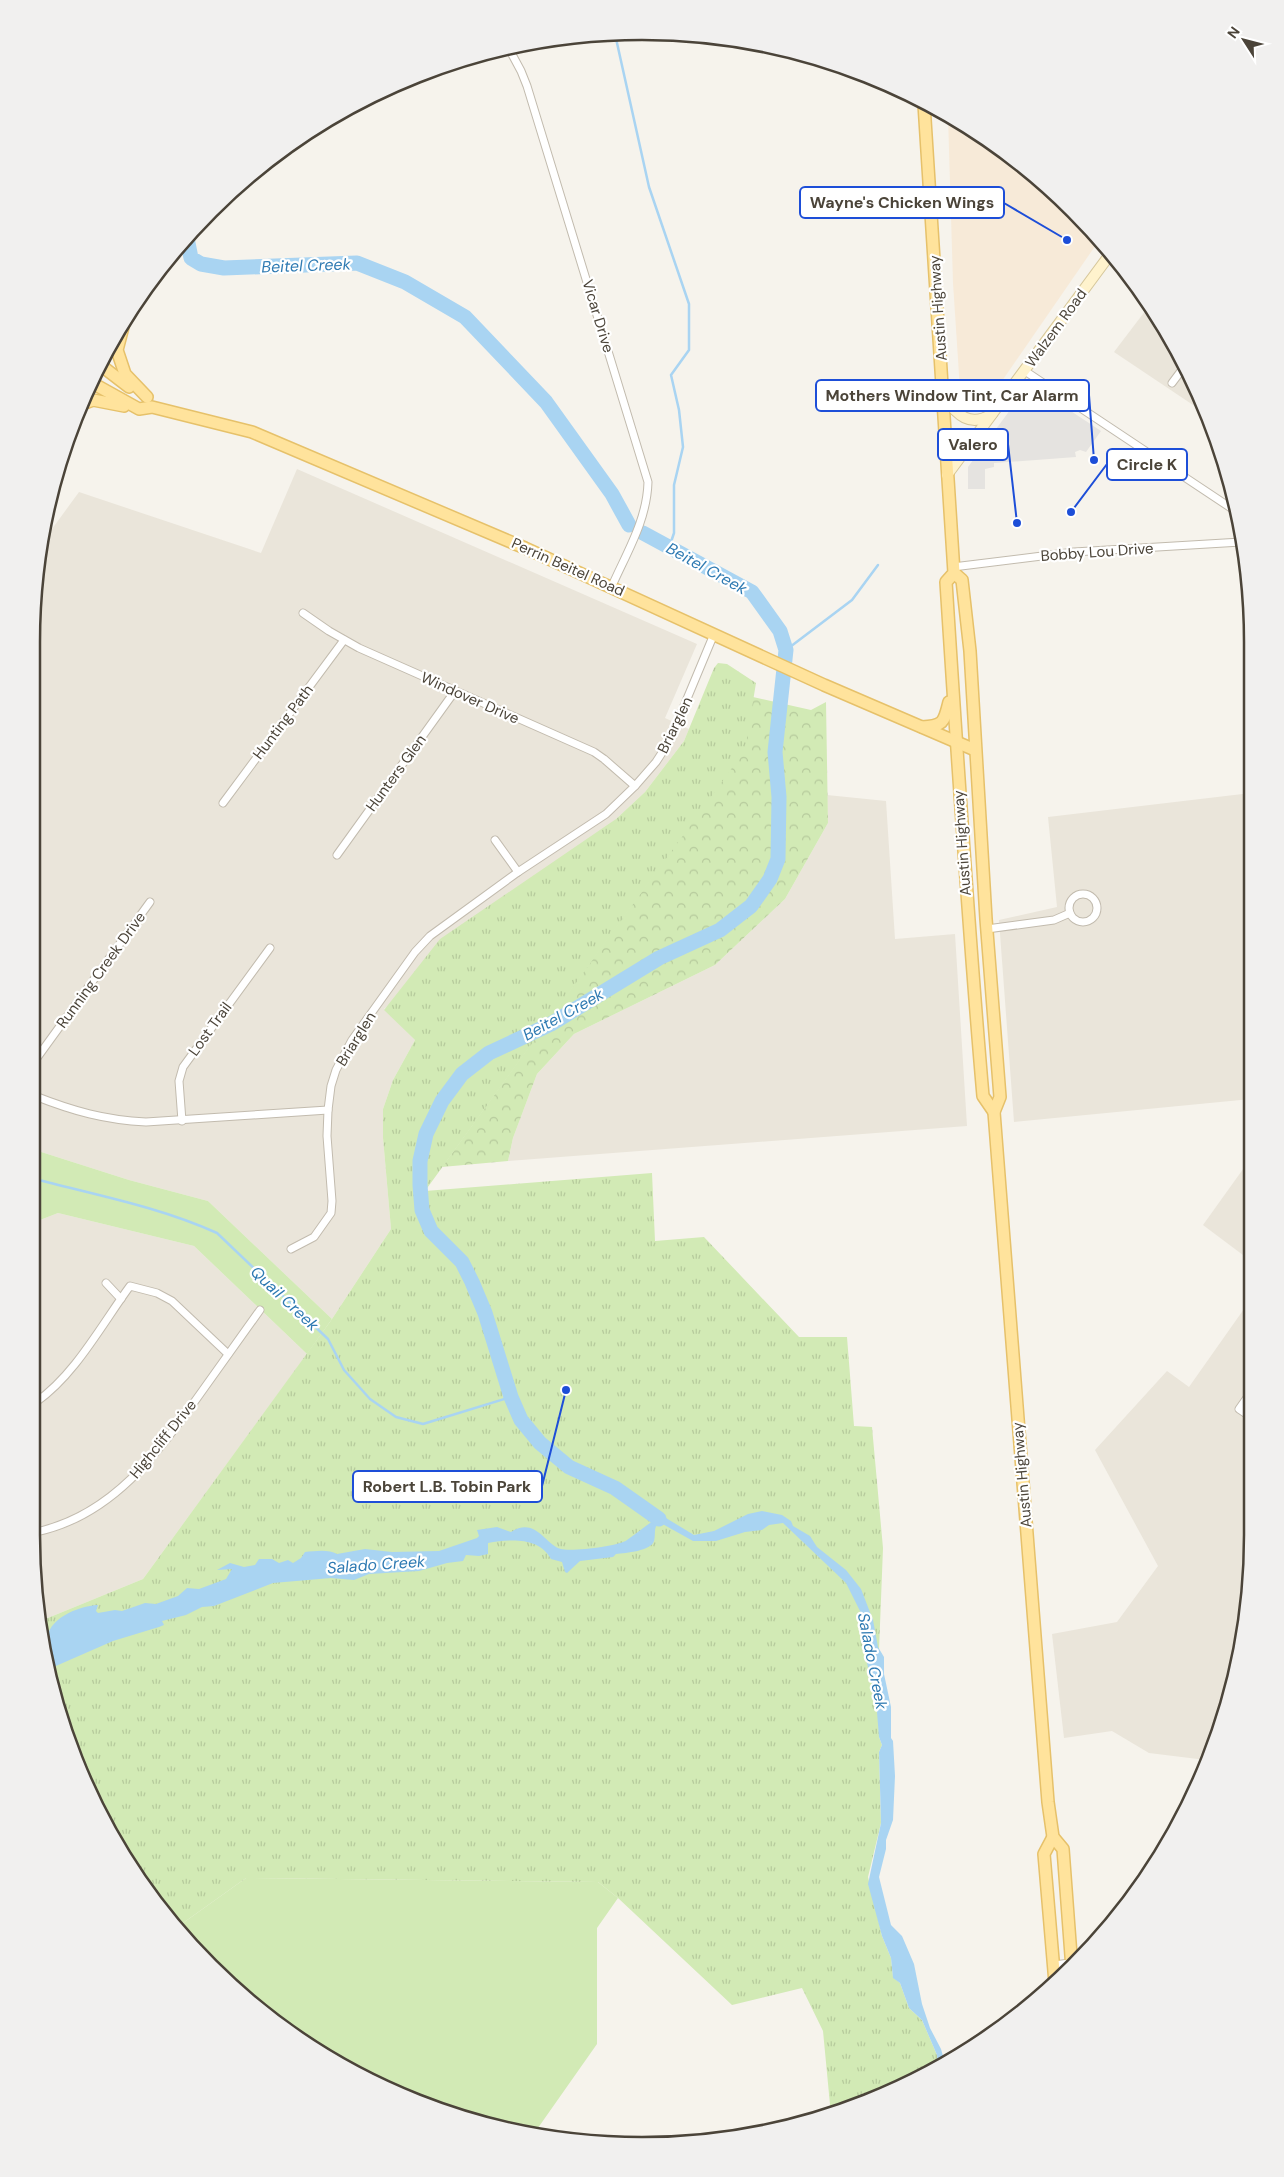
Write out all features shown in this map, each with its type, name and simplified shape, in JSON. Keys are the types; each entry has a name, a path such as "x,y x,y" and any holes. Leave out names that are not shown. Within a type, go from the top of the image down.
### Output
{"main road":[{"name":"Austin Highway","path":"924,111 954,570 962,580 970,651 987,929 1000,1097 994,1112 1048,1802 1053,1837 1063,1849 1073,1956"},
{"name":"Walzem Road","path":"947,475 1106,259"},
{"path":"118,347 124,374 149,402"},
{"name":"Perrin Beitel Road","path":"106,369 149,402 252,432 612,586 824,685 975,750"},
{"path":"98,386 139,409"},
{"path":"944,397 958,415 966,420 979,420 995,412"},
{"name":"Perrin Beitel Road","path":"91,401 139,409 149,402"},
{"name":"Austin Highway","path":"954,570 946,582 970,957 983,1096 994,1112"},
{"path":"920,727 934,726 941,723 945,718 952,688"},
{"name":"Austin Highway","path":"1053,1837 1044,1854 1054,1974"}],"street":[{"name":"Vicar Drive","path":"513,55 522,71 527,86 648,482 648,496 641,523 612,586"},
{"path":"1025,371 1228,506"},
{"path":"1172,383 1180,372"},
{"name":"Bobby Lou Drive","path":"954,570 1074,552 1235,542"},
{"name":"Windover Drive","path":"303,612 344,640 594,752 604,758 635,786"},
{"name":"Briarglen","path":"291,1249 314,1237 331,1213 332,1201 327,1136 328,1110 331,1086 343,1055 415,952 447,923 518,872 606,814 635,786 656,762 669,742 714,634"},
{"name":"Hunting Path","path":"223,803 344,640"},
{"name":"Hunters Glen","path":"338,855 456,691"},
{"path":"496,840 518,872"},
{"name":"Running Creek Drive","path":"40,1054 150,902"},
{"path":"987,929 1054,920 1070,913"},
{"name":"Lost Trail","path":"182,1120 179,1081 183,1068 270,948"},
{"path":"40,1098 91,1116 146,1122 328,1110"},
{"path":"106,1282 121,1298"},
{"path":"40,1399 66,1374 130,1286 165,1296 228,1354"},
{"name":"Highcliff Drive","path":"40,1531 54,1528 92,1511 120,1491 149,1462 260,1310"},
{"path":"1244,1402 1239,1409 1244,1413"},
{"path":"1054,1965 1064,1965"}],"shaded area":[{"path":"948,124 976,141 1039,189 1095,246 982,410 961,405 953,283"},
{"path":"1145,311 1182,376 1196,407 1114,352"},
{"path":"1036,388 1101,431 1086,452 1080,450 1075,452 1076,457 994,463 994,467 985,469 985,489 968,489 968,467 1024,391 1030,395"},
{"path":"297,469 697,644 665,718 689,729 684,741 645,792 616,819 384,1009 415,1040 393,1080 383,1109 383,1138 391,1229 332,1319 208,1201 129,1180 40,1152 40,642 45,563 51,529 79,492 261,553"},
{"path":"1244,794 1244,1100 1014,1122 999,920 1057,907 1048,817"},
{"path":"827,795 886,801 895,939 955,934 967,1126 508,1161 513,1138 537,1074 574,1034 715,965 785,899 828,823"},
{"path":"1244,1168 1244,1256 1203,1225"},
{"path":"58,1213 194,1246 307,1354 143,1579 46,1619 41,1574 40,1535 40,1220"},
{"path":"1244,1309 1243,1574 1239,1614 1232,1652 1212,1729 1200,1759 1149,1753 1112,1731 1064,1738 1052,1634 1117,1622 1158,1566 1095,1450 1167,1371 1189,1387"}],"green space":[{"path":"718,663 727,664 756,683 745,750 425,1191 652,1173 655,1241 704,1237 799,1337 847,1337 854,1426 872,1427 883,1548 878,1676 879,1737 882,1745 879,1752 881,1823 868,1877 882,1936 891,1958 893,1977 900,1983 909,2008 922,2020 937,2059 872,2091 830,2107 823,2031 802,1988 732,2005 618,1898 598,1882 246,1878 182,1924 141,1869 102,1801 72,1729 61,1691 46,1619 143,1579 332,1319 391,1229 383,1138 383,1109 393,1080 415,1040 384,1010 440,939 616,819 645,792 684,741 714,668"},
{"path":"753,697 811,710 826,702 828,823 785,899 715,965 574,1034 537,1074 513,1138 508,1161 442,1167 744,750"},
{"path":"40,1152 129,1180 208,1201 332,1319 307,1354 194,1246 58,1213 40,1220"},
{"path":"246,1878 598,1882 618,1898 597,1928 597,2044 538,2127 486,2116 448,2105 376,2075 341,2056 308,2036 245,1988 216,1961 182,1924"}],"water":[{"name":"Salado Creek","path":"762,1511 782,1515 791,1521 793,1526 810,1536 817,1547 846,1570 861,1589 873,1620 878,1647 884,1657 884,1674 891,1707 891,1738 893,1741 895,1776 893,1820 886,1840 886,1849 879,1877 891,1925 902,1936 914,1964 922,2004 930,2028 943,2056 937,2059 922,2020 909,2008 900,1983 893,1978 891,1958 882,1936 868,1884 881,1823 879,1752 882,1745 879,1737 876,1700 866,1659 870,1650 864,1619 846,1583 783,1523 769,1525 762,1530 745,1532 716,1541 693,1541 659,1522 655,1529 654,1541 648,1547 638,1551 616,1554 613,1557 580,1561 567,1573 562,1562 551,1559 546,1552 532,1543 506,1541 488,1543 488,1554 479,1556 466,1555 463,1561 447,1563 419,1571 369,1574 354,1580 331,1578 273,1583 214,1606 202,1607 186,1615 162,1621 164,1625 113,1641 55,1666 52,1652 49,1634 51,1628 57,1621 72,1611 98,1605 96,1611 98,1613 115,1610 122,1611 145,1603 156,1604 178,1596 187,1588 199,1589 226,1579 232,1569 217,1570 230,1563 244,1567 255,1565 259,1559 272,1559 279,1563 288,1560 293,1563 301,1558 305,1552 317,1551 330,1551 337,1554 365,1549 392,1552 439,1551 477,1538 479,1536 477,1530 497,1527 511,1532 527,1527 534,1529 561,1549 584,1549 623,1542 661,1515 694,1535 714,1531 748,1514"}],"waterway":[{"path":"616,41 649,187 689,304 689,350 671,375 679,410 683,447 674,485 674,533 669,548"},
{"name":"Beitel Creek","path":"189,246 191,258 201,264 224,268 357,263 405,282 465,317 546,402 612,494 629,525"},
{"name":"Beitel Creek","path":"643,533 752,592 780,631 786,650 775,752 779,797 778,859 770,879 751,906 720,930 659,958 551,1024 489,1053 462,1074 442,1101 426,1134 420,1161 420,1185 422,1210 431,1231 462,1262 472,1282 485,1313 511,1397 521,1420 540,1443 569,1467 615,1488 659,1519"},
{"path":"786,650 852,600 878,565"},
{"name":"Quail Creek","path":"40,1180 150,1209 217,1233 328,1339 344,1370 370,1399 396,1417 423,1424 511,1397"}],"place":[{"name":"Wayne's Chicken Wings","path":"1067,240"},
{"name":"Mothers Window Tint, Car Alarm","path":"1094,460"},
{"name":"Circle K","path":"1071,512"},
{"name":"Valero","path":"1017,523"},
{"name":"Robert L.B. Tobin Park","path":"566,1390"}]}
